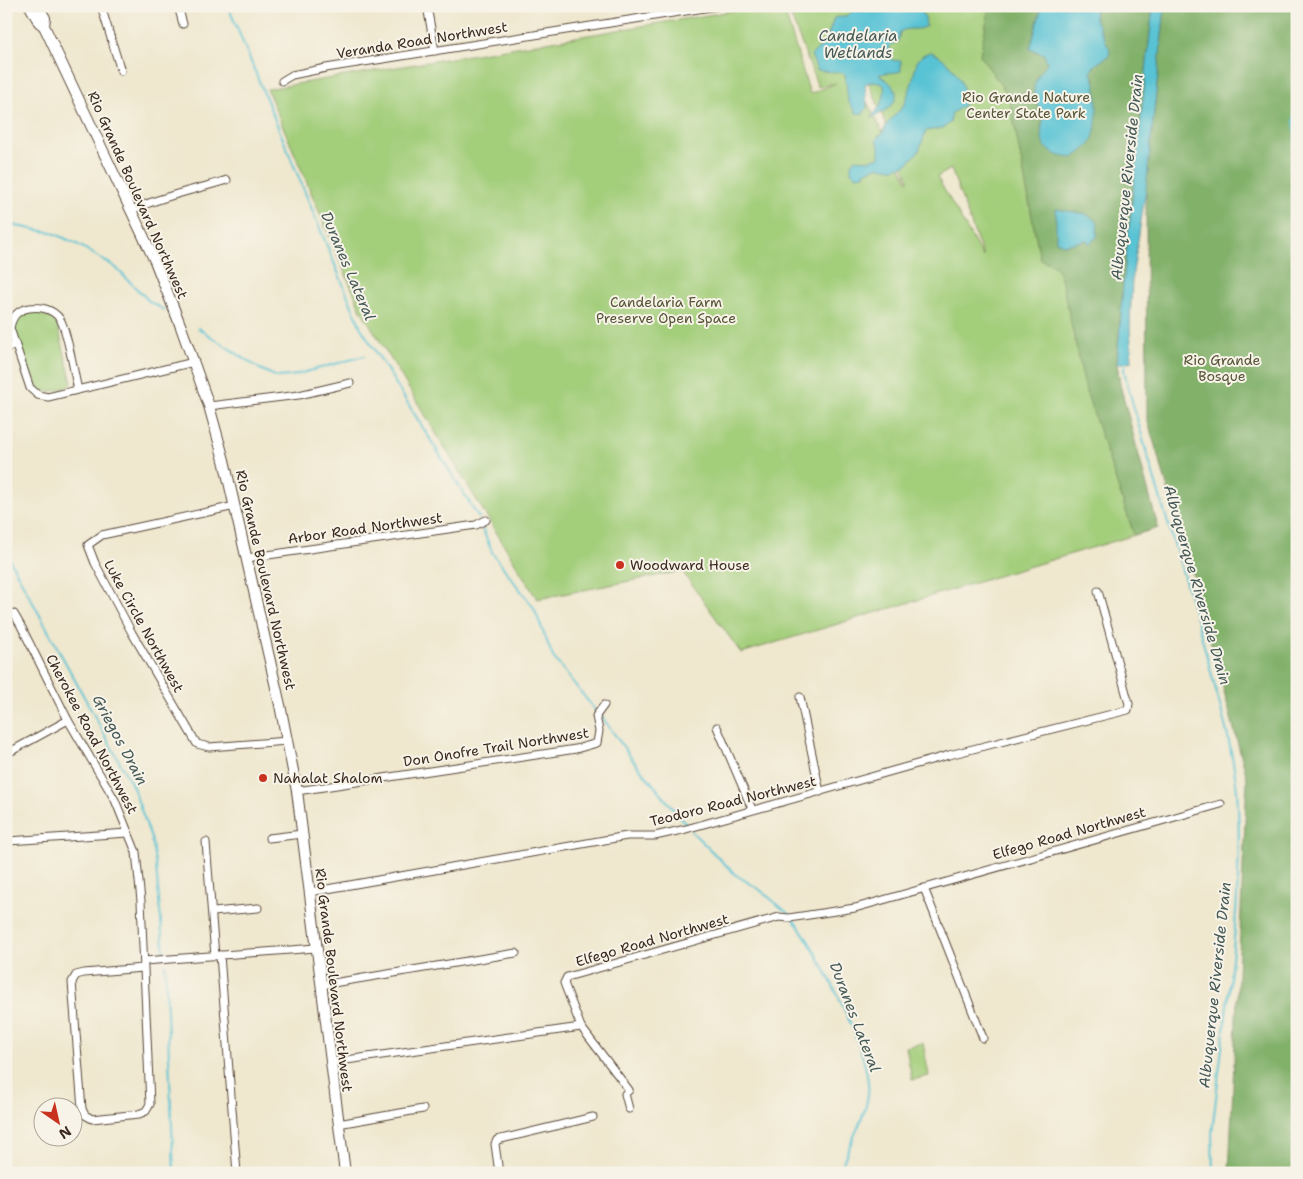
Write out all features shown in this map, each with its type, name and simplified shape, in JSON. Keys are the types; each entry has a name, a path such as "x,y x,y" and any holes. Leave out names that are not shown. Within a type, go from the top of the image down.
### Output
{"main road":[{"path":"30,6 38,22 44,26 45,18 38,6"},
{"name":"Rio Grande Boulevard Northwest","path":"44,26 132,210 194,362 209,406 247,558 288,741 297,791 345,1173"}],"street":[{"path":"101,6 121,71"},
{"path":"178,6 183,24"},
{"path":"427,6 435,51"},
{"name":"Veranda Road Northwest","path":"282,81 292,75 309,72 717,6"},
{"path":"132,210 153,200 172,197 227,180"},
{"path":"78,390 60,320 51,310 36,307 22,310 12,319 10,346 30,388 38,395 48,397 78,390 194,362"},
{"path":"209,406 299,395 350,384"},
{"name":"Luke Circle Northwest","path":"234,506 102,535 88,546 94,564 197,744 209,747 288,741"},
{"name":"Arbor Road Northwest","path":"247,558 476,525 486,520"},
{"name":"Teodoro Road Northwest","path":"310,892 627,836 655,836 950,755 1128,710 1129,704 1098,591"},
{"name":"Cherokee Road Northwest","path":"6,611 14,614 22,626 68,720 115,800 136,852 143,965 150,1104 146,1111 139,1114 92,1119 85,1115 82,1109 72,982 76,975 143,965"},
{"path":"800,697 820,792"},
{"name":"Don Onofre Trail Northwest","path":"297,791 576,749 597,743 599,731 595,720 600,709"},
{"path":"6,754 68,720"},
{"path":"718,728 752,810"},
{"name":"Elfego Road Northwest","path":"629,1109 625,1094 629,1090 581,1027 564,983 567,977 779,917 789,918 855,908 1221,804"},
{"path":"8,842 128,833"},
{"path":"269,838 302,834"},
{"path":"206,842 237,1173"},
{"path":"924,888 982,1038"},
{"path":"213,912 258,908"},
{"path":"143,965 218,956 316,948"},
{"path":"321,986 516,953"},
{"path":"332,1062 581,1027"},
{"path":"338,1124 423,1109"},
{"path":"499,1173 495,1144 497,1140 593,1117"}],"green space":[{"name":"Candelaria Farm Preserve Open Space","path":"761,6 783,6 810,94 836,83 818,87 787,6 1153,6 1123,284 1117,364 1120,385 1158,528 741,653 682,571 537,599 361,310 267,89","holes":["866,76 909,180 908,181 855,79","951,169 983,256 983,257 937,177"]},
{"name":"Rio Grande Nature Center State Park","path":"998,6 1042,6 1030,49 1044,54 1047,64 1041,71 1034,90 1044,117 1041,128 1073,158 1095,78 1091,72 1094,66 1109,55 1094,16 1095,7 1153,6 1123,284 1117,364 1120,385 1158,528 1134,535 1086,391 1060,274 1055,266 1040,259 1009,97 980,55 989,8"},
{"name":"Rio Grande Bosque","path":"1165,6 1297,6 1297,1173 1229,1173 1247,778 1188,556 1147,419 1146,189"},
{"path":"34,311 53,319 58,327 72,383 68,387 43,391 35,387 21,355 14,329 18,318"},
{"path":"923,1043 929,1076 912,1080 906,1047"}],"water":[{"name":"Candelaria Wetlands","path":"860,6 918,6 925,17 926,26 920,29 903,30 900,32 898,42 890,45 889,52 892,60 901,61 901,71 879,75 894,87 896,99 887,109 871,118 882,103 884,85 874,81 865,84 867,107 863,114 856,113 848,101 845,74 817,70 811,55 825,44 834,18 846,16"},
{"path":"1042,6 1096,6 1094,17 1110,50 1109,55 1094,66 1091,72 1094,78 1097,97 1097,118 1094,136 1087,147 1073,158 1064,157 1050,151 1045,146 1041,134 1044,117 1036,102 1034,90 1037,78 1047,63 1044,54 1030,49"},
{"path":"1153,6 1165,6 1146,189 1132,278 1130,327 1132,361 1117,364 1123,284"},
{"path":"931,52 945,61 957,74 964,90 963,106 952,113 950,123 943,128 926,131 919,151 906,165 894,168 883,168 880,166 864,172 864,175 856,176 851,172 851,164 855,159 870,160 879,157 879,146 876,141 878,136 882,135 886,126 906,100 917,61 926,53"},
{"path":"1056,209 1086,214 1098,222 1097,237 1089,244 1087,240 1065,245 1056,241"}],"waterway":[{"name":"Duranes Lateral","path":"228,6 361,328 479,518"},
{"path":"1296,6 1297,11"},
{"path":"1297,38 1294,120 1297,160"},
{"path":"6,224 53,233 77,244 115,267 150,302 164,310"},
{"path":"198,328 260,369 277,377 291,376 364,356"},
{"name":"Albuquerque Riverside Drain","path":"1125,362 1124,371 1134,409 1201,634 1220,705 1232,755 1237,789 1238,887 1231,970 1212,1134 1213,1173"},
{"name":"Duranes Lateral","path":"482,528 493,554 534,608 553,657 595,710"},
{"name":"Griegos Drain","path":"6,553 133,787 151,838 156,867 164,954"},
{"name":"Duranes Lateral","path":"600,714 632,759 686,824"},
{"name":"Duranes Lateral","path":"691,831 736,875 759,889 790,915"},
{"name":"Duranes Lateral","path":"793,919 816,954 842,1004 862,1055 867,1077 868,1094 866,1104 840,1173"},
{"name":"Griegos Drain","path":"165,965 174,1173"}],"place":[{"name":"Woodward House","path":"620,565"},
{"name":"Nahalat Shalom","path":"263,778"}]}
